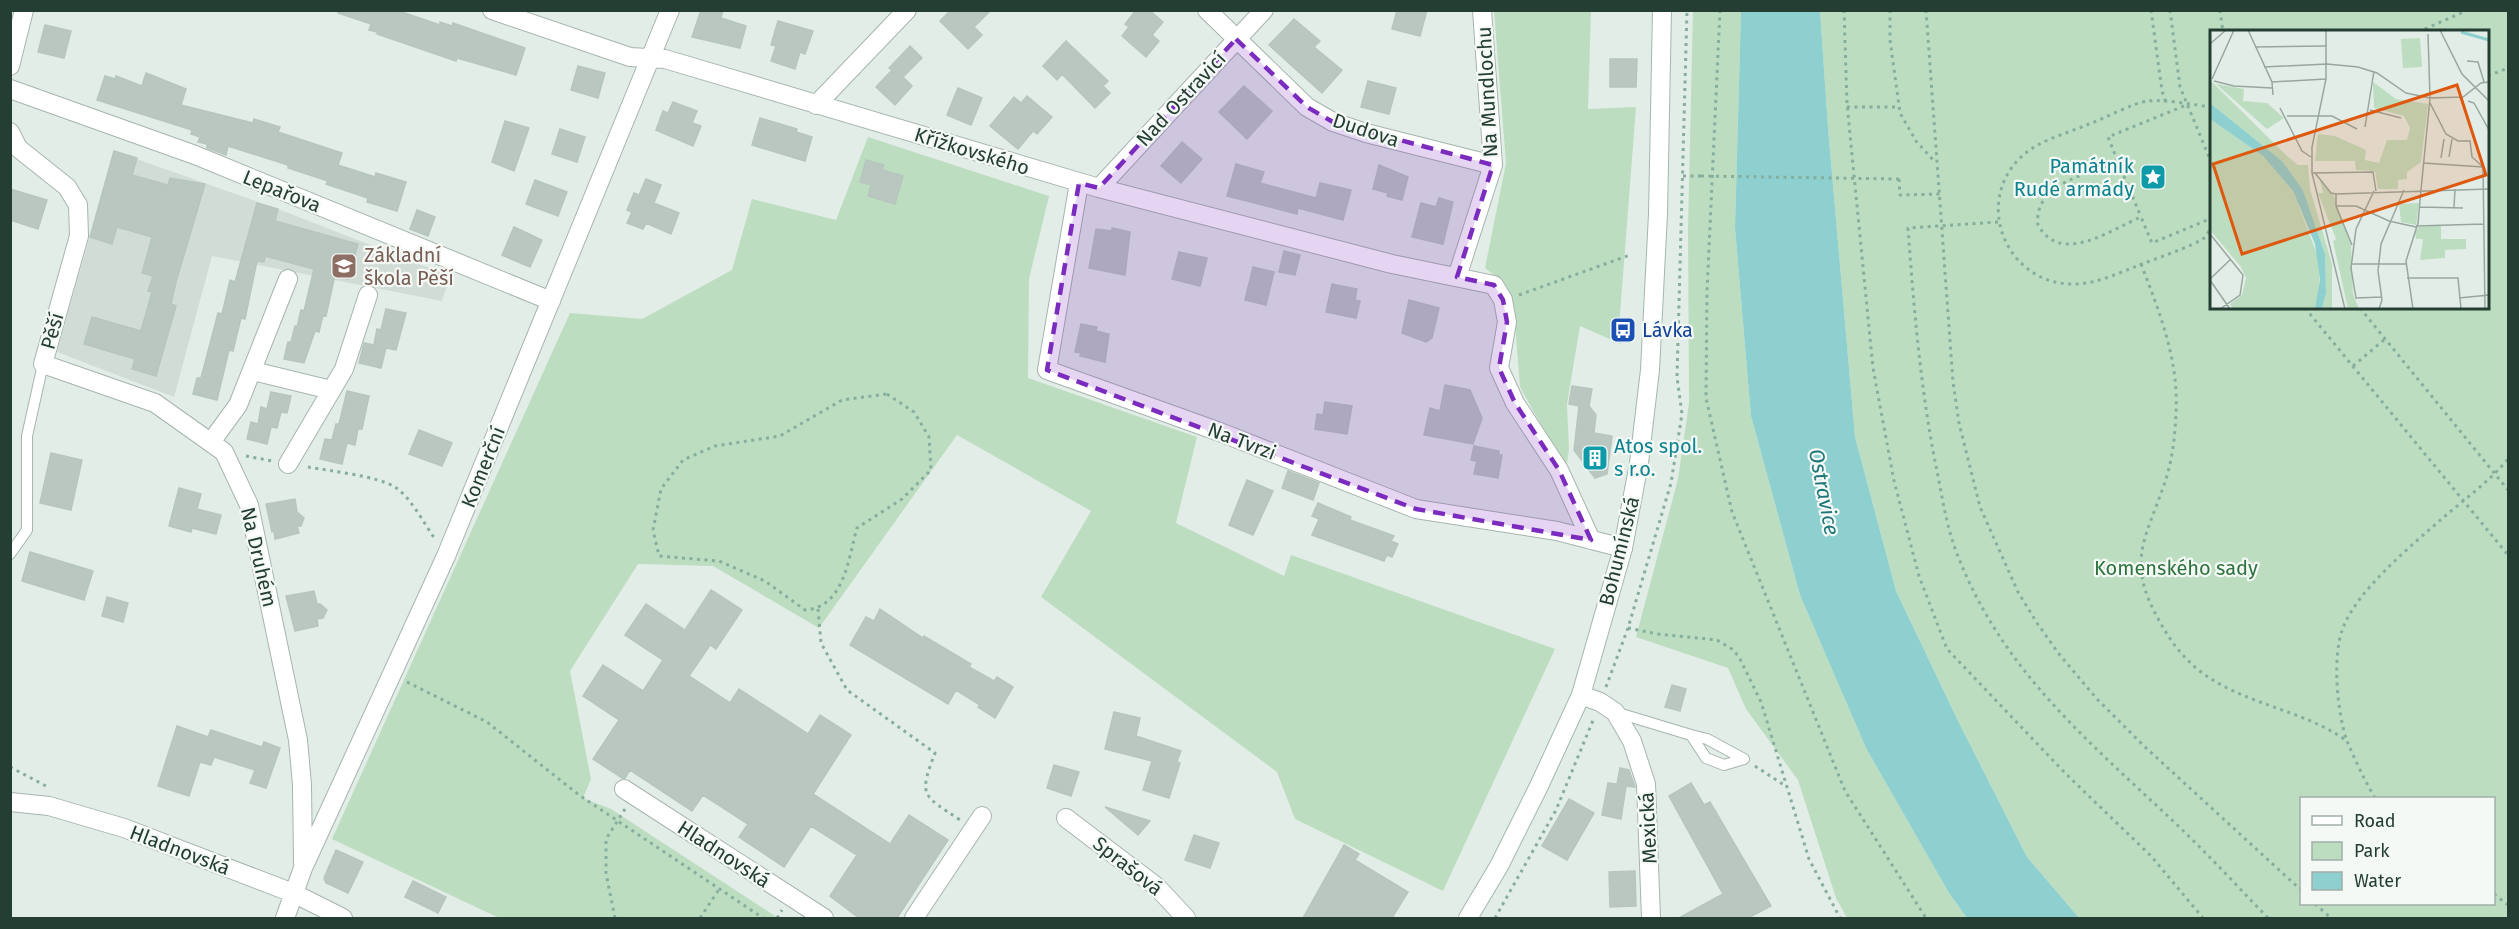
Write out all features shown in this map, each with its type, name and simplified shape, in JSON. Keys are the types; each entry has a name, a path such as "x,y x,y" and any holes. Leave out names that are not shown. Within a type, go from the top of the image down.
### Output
{"street":[{"path":"10,66 24,10"},
{"name":"Křížkovského","path":"492,10 630,57 665,59 1079,183 1392,264 1494,285 1503,300"},
{"name":"Komerční","path":"285,918 303,868 446,556 670,10"},
{"path":"816,105 907,10"},
{"name":"Dudova","path":"1207,10 1307,107 1333,122 1366,133 1493,165"},
{"name":"Nad Ostravicí","path":"1099,188 1264,10"},
{"name":"Na Mundlochu","path":"1457,277 1493,165 1482,10"},
{"name":"Bohumínská","path":"1468,918 1499,866 1581,694 1623,548 1639,463 1650,370 1659,205 1662,10"},
{"name":"Lepařova","path":"10,89 195,155 551,301"},
{"name":"Pěší","path":"10,132 18,148 67,187 78,206 79,236 43,364"},
{"name":"Na Tvrzi","path":"1079,183 1047,370 1217,431 1416,509 1557,531 1623,548"},
{"path":"217,447 253,371 288,279"},
{"path":"288,464 344,369 368,295"},
{"path":"1503,300 1507,322 1499,368 1515,403 1559,470 1591,540"},
{"name":"Na Druhém","path":"43,364 155,403 217,447 249,505 298,740 302,785 303,868"},
{"path":"253,371 331,390"},
{"path":"1581,694 1607,707"},
{"name":"Mexická","path":"1607,707 1632,741 1646,784 1651,918"},
{"name":"Hladnovská","path":"629,792 824,918"},
{"name":"Hladnovská","path":"10,802 49,806 124,828 293,893 343,918"},
{"name":"Sprašová","path":"1066,818 1157,887 1186,918"},
{"path":"914,918 978,823"}],"lane":[{"name":"Pěší","path":"10,554 27,530 27,436 43,364"},
{"path":"1607,707 1707,739 1744,759"},
{"path":"1691,735 1706,758 1724,765 1744,759"}],"path":[{"path":"1495,918 1556,810 1607,707 1671,483 1682,414 1677,377 1687,10"},
{"path":"1720,10 1707,291 1706,398 1708,409 1732,512 1845,791 1926,918"},
{"path":"1844,10 1847,107 1873,368 1890,458 1919,576 1947,649 2066,774 2151,856 2203,918"},
{"path":"1890,10 1890,40 1900,113 1916,141 1937,164"},
{"path":"1926,10 1953,382 1959,423 1980,507 2018,592 2059,654 2097,699 2144,746 2300,890"},
{"path":"2151,10 2162,91 2166,103"},
{"path":"2170,10 2178,77 2186,105 2210,162"},
{"path":"2220,10 2223,30"},
{"path":"2423,30 2468,10"},
{"path":"2489,75 2508,68"},
{"path":"2210,107 2147,101 2039,145 2020,158 2007,176 1998,203 1998,222 2005,240 2021,262 2042,277 2070,284 2085,283 2141,264 2204,238 2210,229"},
{"path":"2186,105 2108,137 2152,243 2210,218"},
{"path":"1847,107 1899,107"},
{"path":"2118,162 2051,190 2040,205 2038,225 2052,241 2071,245 2082,243 2141,217"},
{"path":"1683,176 1899,179 1900,195 1940,194"},
{"path":"1998,222 1908,228 1913,302 1930,440 1949,532 1964,571 2018,664 2052,705 2178,825 2268,918"},
{"path":"1503,300 1630,255"},
{"path":"2141,264 2171,351 2177,391 2170,463 2165,483 2144,535 2141,551 2140,570 2152,610 2174,644 2189,662 2206,675 2238,694 2319,725 2347,741"},
{"path":"2306,309 2508,555"},
{"path":"2361,309 2508,490"},
{"path":"2353,366 2385,339"},
{"path":"887,394 914,412 929,437 931,470 902,499 857,528 843,578 833,598 818,609 805,610 765,581 718,561 659,556 653,530 661,489 683,460 715,446 780,436 842,400 887,394"},
{"path":"217,447 288,464 368,478 394,487 410,502 446,556"},
{"path":"2375,797 2347,741 2338,689 2337,666 2339,641 2343,627 2360,600 2380,577 2463,500 2495,474 2508,459"},
{"path":"818,609 821,643 847,690 935,753 923,783 929,800 978,823"},
{"path":"1628,628 1717,640 1732,649 1744,666 1761,702 1809,859 1840,918"},
{"path":"392,674 487,722 579,795 763,918"},
{"path":"1744,759 1788,788"},
{"path":"615,918 606,873 606,839 617,821 629,792"},
{"path":"700,918 720,888"},
{"path":"2495,895 2508,905"},
{"path":"2317,905 2331,918"}],"highlighted area":[{"path":"1236,39 1307,107 1333,122 1493,165 1457,277 1494,285 1503,300 1507,322 1499,368 1515,403 1559,470 1591,540 1416,509 1047,370 1079,183 1099,188"}],"shaded area":[{"name":"Základní škola Pěší","path":"114,151 278,209 450,276 442,301 212,256 174,397 57,352"}],"green space":[{"path":"1494,11 1591,11 1588,109 1636,107 1619,327 1621,344 1580,326 1567,404 1569,449 1566,469 1520,387 1513,300 1499,279 1485,268 1506,163"},
{"path":"1693,11 1741,11 1735,228 1751,416 1800,595 1866,748 1949,893 1967,918 1847,918 1836,898 1798,780 1746,709 1728,668 1636,637 1678,479 1689,403 1688,228"},
{"name":"Komenského sady","path":"1820,11 2508,11 2508,918 2079,918 2027,857 1959,723 1896,591 1855,437"},
{"path":"868,137 1049,196 1029,279 1028,378 1197,437 1176,523 1284,576 1291,555 1555,649 1443,891 1295,819 1277,772 1041,597 1091,511 957,435 819,628 713,566 638,564 570,671 591,779 583,798 611,809 778,918 499,918 332,839 570,313 642,319 732,270 752,199 836,220"}],"water":[{"name":"Ostravice","path":"1741,11 1820,11 1855,437 1896,591 1959,723 2027,857 2079,918 1967,918 1949,893 1866,748 1800,595 1751,416 1735,228"}],"building":[{"path":"338,10 396,10 440,25 440,22 452,26 453,23 525,48 516,75 457,58 456,61 377,34 369,30 371,24 338,13"},
{"path":"701,10 723,10 721,18 746,26 740,48 692,37"},
{"path":"951,10 991,10 974,27 982,35 968,49 940,21"},
{"path":"1136,10 1149,10 1163,22 1152,35 1159,41 1146,57 1122,36 1129,27 1125,24"},
{"path":"1397,10 1427,10 1420,36 1392,29"},
{"path":"1294,19 1320,41 1314,47 1342,70 1322,93 1269,45"},
{"path":"778,21 813,31 805,54 800,52 795,69 771,61 776,46 771,45"},
{"path":"45,25 71,31 64,58 38,52"},
{"path":"1066,41 1108,81 1103,86 1110,93 1095,108 1062,74 1057,80 1043,66"},
{"path":"910,46 922,58 903,77 912,86 895,105 876,87 892,70 889,68"},
{"path":"1610,59 1637,59 1636,87 1610,87"},
{"path":"578,66 605,73 598,98 571,90"},
{"path":"146,73 186,89 181,105 253,123 254,119 280,127 278,132 342,153 338,165 375,177 376,173 406,182 397,211 367,202 368,198 326,184 328,181 288,168 288,165 228,146 226,155 207,148 207,144 198,142 200,137 191,134 192,130 97,100 105,76 115,79 116,76 142,86"},
{"path":"1368,81 1396,88 1389,114 1361,107"},
{"path":"1244,86 1272,111 1247,139 1219,112"},
{"path":"958,88 982,98 971,125 947,115"},
{"path":"1027,96 1052,117 1037,134 1033,131 1018,149 990,126 1014,97 1021,103"},
{"path":"673,102 697,111 692,123 701,126 693,146 656,130 663,111 668,113"},
{"path":"760,118 797,129 796,132 812,137 805,161 752,145"},
{"path":"505,121 529,128 514,171 492,162"},
{"path":"560,129 585,137 577,162 552,154"},
{"path":"1182,142 1202,159 1181,183 1161,166"},
{"path":"114,151 137,158 132,175 168,185 170,178 205,184 176,282 171,304 176,306 156,376 132,369 135,359 84,344 92,317 141,331 152,292 148,291 153,276 142,273 152,237 117,227 112,244 90,237"},
{"path":"866,160 884,165 882,170 903,176 895,204 868,196 871,185 860,182"},
{"path":"1236,164 1264,172 1260,183 1316,198 1320,183 1351,190 1343,220 1298,208 1297,214 1227,196"},
{"path":"1379,165 1408,177 1402,200 1373,189"},
{"path":"646,179 661,185 654,203 679,213 671,234 646,223 643,229 627,223 632,212 627,210 634,193 639,195"},
{"path":"535,180 567,192 558,216 526,204"},
{"path":"10,189 47,200 38,229 10,220"},
{"path":"1439,198 1453,202 1443,244 1412,237 1421,203 1436,207"},
{"path":"257,203 278,209 275,221 358,244 348,279 335,275 326,316 323,315 319,332 315,331 304,363 284,359 301,310 304,311 314,269 265,256 264,262 257,261 245,319 241,318 233,351 229,350 217,400 193,394 197,378 201,378 218,313 222,314 230,280 235,282"},
{"path":"417,210 435,217 428,236 410,229"},
{"path":"514,227 542,240 530,267 502,255"},
{"path":"1112,228 1130,232 1125,275 1089,268 1096,229 1112,231"},
{"path":"1284,251 1300,255 1295,275 1279,272"},
{"path":"1179,252 1207,258 1200,286 1172,279"},
{"path":"1253,267 1274,272 1266,305 1245,300"},
{"path":"1332,284 1357,289 1355,300 1360,301 1356,318 1326,312"},
{"path":"1409,300 1439,308 1432,338 1426,342 1402,333"},
{"path":"386,309 406,313 396,350 386,348 381,368 359,363 364,343 374,345 377,329 381,330"},
{"path":"1081,324 1097,327 1096,331 1109,334 1105,362 1080,356 1081,353 1075,352"},
{"path":"1445,385 1470,390 1482,418 1473,444 1424,435 1430,408 1440,411"},
{"name":"Atos spol. s r.o.","path":"1572,386 1592,389 1589,406 1596,415 1594,433 1612,436 1607,474 1595,478 1574,450 1579,406 1569,404"},
{"path":"347,391 369,396 362,429 358,429 355,445 347,443 342,464 320,459 325,439 332,440 336,424 339,424"},
{"path":"271,392 291,396 287,413 281,412 277,428 271,427 267,444 247,439 251,422 258,424 261,407 267,409"},
{"path":"1325,402 1352,406 1347,434 1315,429 1317,414 1323,415"},
{"path":"419,430 452,443 442,466 409,454"},
{"path":"1474,446 1499,451 1499,455 1502,455 1498,478 1474,474 1477,461 1471,460"},
{"path":"51,453 82,460 71,510 40,503"},
{"path":"1288,471 1319,483 1313,500 1282,488"},
{"path":"1247,480 1273,491 1253,535 1229,525"},
{"path":"179,488 201,494 197,509 221,515 216,534 192,528 191,532 169,526"},
{"path":"295,499 297,512 304,518 301,526 297,526 299,533 275,539 266,504"},
{"path":"1318,503 1351,517 1350,520 1394,536 1391,541 1398,544 1392,557 1387,555 1384,561 1312,535 1319,519 1312,516"},
{"path":"30,552 93,571 84,600 22,581"},
{"path":"711,590 742,610 716,649 710,645 689,676 730,703 739,689 808,734 820,715 851,735 813,794 890,844 909,815 948,840 897,918 859,918 830,896 857,855 811,826 784,867 739,837 748,824 703,795 692,811 630,770 625,778 622,778 593,759 619,720 583,696 603,665 643,691 663,660 625,635 646,604 685,630"},
{"path":"314,591 317,604 327,610 323,618 317,619 318,626 295,631 286,596"},
{"path":"107,597 128,603 123,622 102,616"},
{"path":"880,609 923,638 924,636 971,664 969,667 994,681 997,677 1013,687 995,718 978,707 980,705 956,690 948,704 850,645 866,617 874,621"},
{"path":"1672,685 1686,689 1680,711 1665,707"},
{"path":"1114,712 1140,718 1136,736 1181,751 1177,761 1180,763 1169,798 1143,790 1152,761 1105,749"},
{"path":"177,726 208,737 211,730 262,747 264,742 280,748 266,788 250,783 255,770 214,757 211,765 200,762 189,796 158,786"},
{"path":"1054,765 1079,772 1071,796 1047,788"},
{"path":"1620,768 1629,770 1635,787 1626,786 1621,819 1602,815 1608,783 1617,784"},
{"path":"1691,783 1704,805 1710,802 1771,906 1748,918 1679,918 1723,894 1669,796"},
{"path":"1569,799 1594,813 1567,860 1542,846"},
{"path":"1105,807 1150,821 1138,835"},
{"path":"1194,835 1219,843 1210,868 1185,860"},
{"path":"1344,845 1359,854 1355,860 1408,892 1392,918 1303,918"},
{"path":"336,850 363,862 348,893 326,883 324,878"},
{"path":"1635,871 1636,906 1610,907 1609,872"},
{"path":"413,881 446,897 438,913 405,897"}],"place":[{"name":"Památník Rudé armády","path":"2153,177"},
{"name":"Základní škola Pěší","path":"344,266"},
{"name":"Lávka","path":"1623,330"},
{"name":"Atos spol. s r.o.","path":"1595,458"}]}
